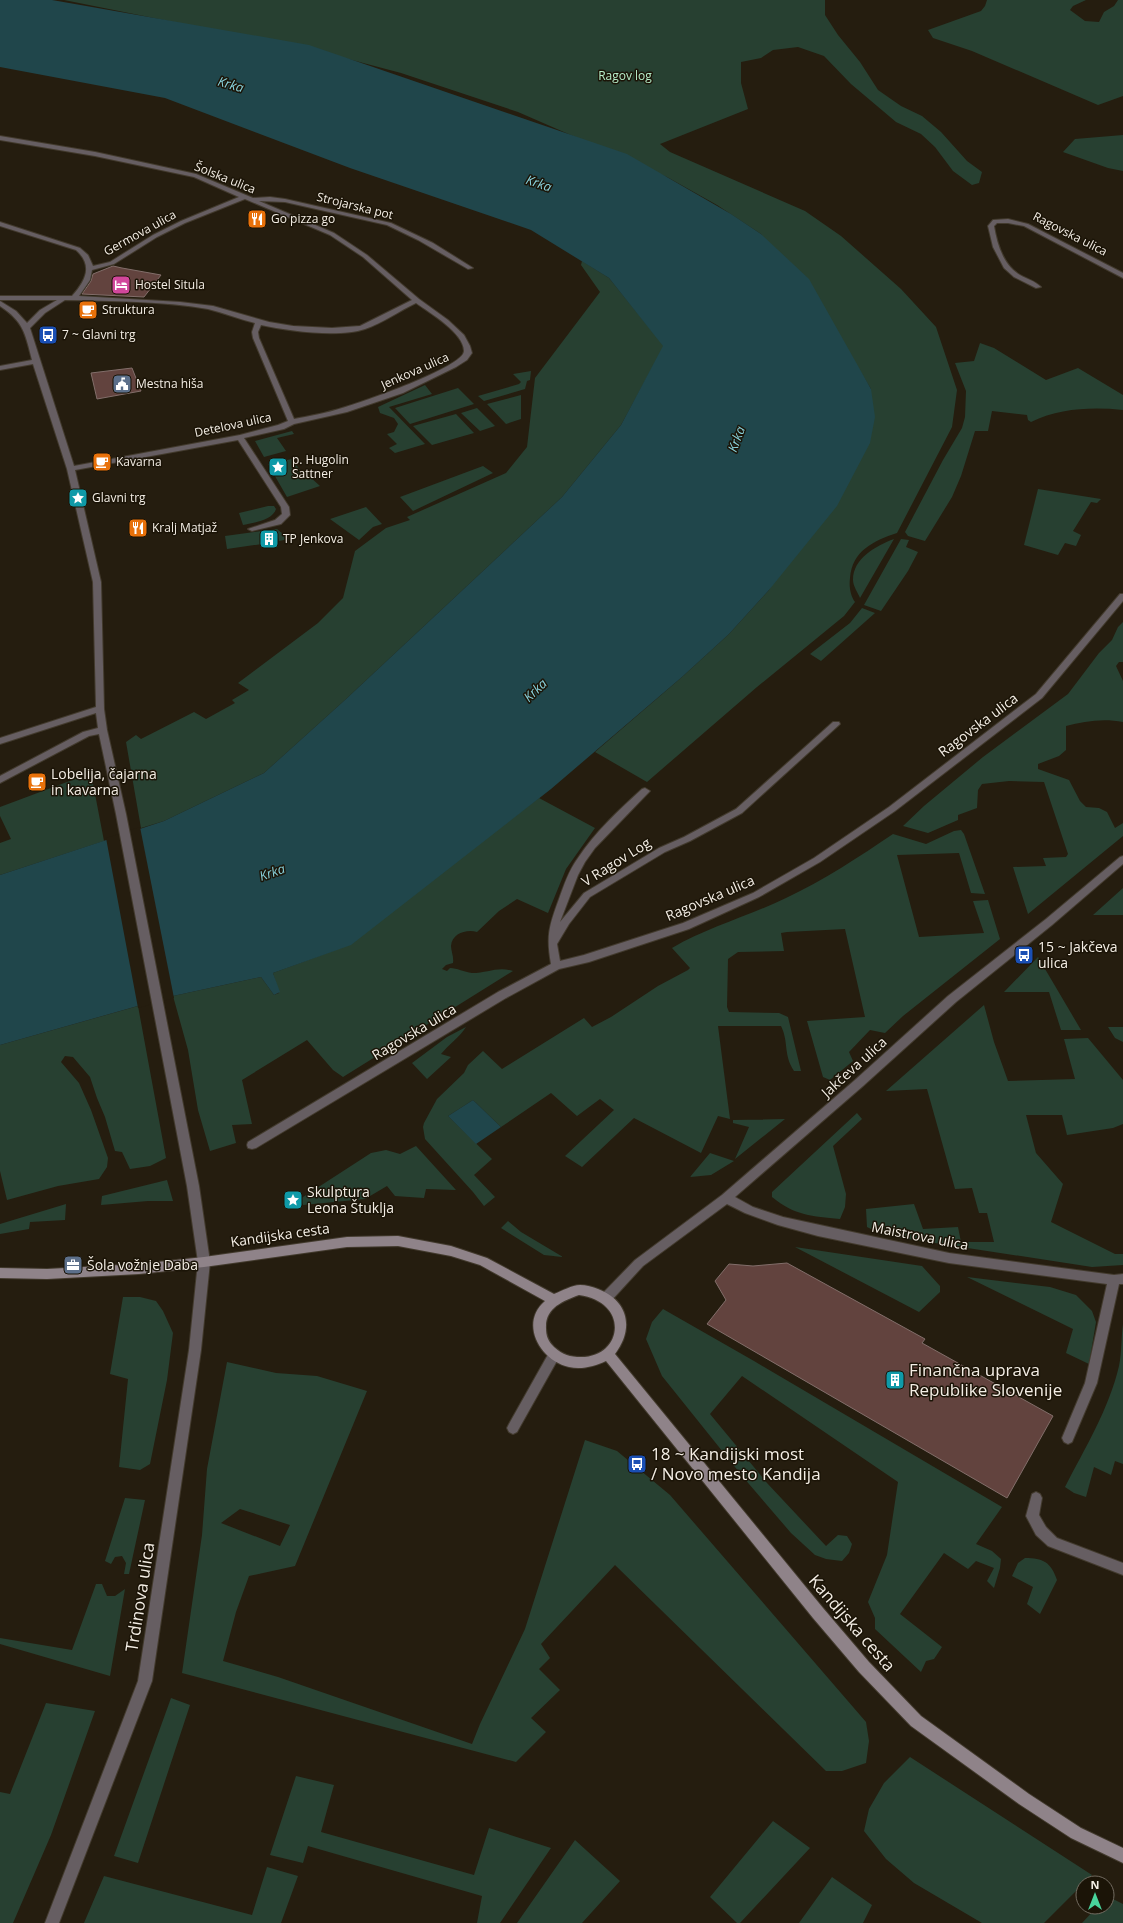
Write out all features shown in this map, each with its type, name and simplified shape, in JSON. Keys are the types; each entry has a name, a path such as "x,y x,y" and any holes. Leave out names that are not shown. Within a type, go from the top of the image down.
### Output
{"main road":[{"name":"Kandijska cesta","path":"0,1273 47,1274 139,1269 204,1262 347,1242 398,1241 451,1251 483,1261 553,1299"},
{"path":"579,1290 593,1292 606,1298 615,1308 621,1319 622,1332 617,1344 608,1354 596,1360 581,1363 567,1361 554,1355 545,1345 539,1333 539,1320 544,1309 553,1299 565,1293 579,1290"},
{"name":"Kandijska cesta","path":"608,1354 634,1388 818,1613 864,1667 916,1721 1024,1799 1076,1833 1123,1856"}],"street":[{"name":"Šolska ulica","path":"0,138 95,154 196,176 332,234 365,256 417,300"},
{"name":"Strojarska pot","path":"246,198 278,200 376,220 417,236 470,268"},
{"name":"Germova ulica","path":"90,269 112,263 155,236 183,222 246,198"},
{"name":"Ragovska ulica","path":"1038,287 1015,275 1005,267 992,236 991,226 995,222 1008,222 1026,225 1123,276"},
{"path":"0,224 78,249 89,258 90,269 74,298"},
{"path":"0,298 74,298 187,304 224,311 258,322 300,328 356,329 365,327 406,304 417,300"},
{"path":"27,328 33,318 65,298"},
{"name":"Jenkova ulica","path":"292,422 344,410 378,399 454,366 465,359 468,353 467,346 462,336 446,321 417,300"},
{"path":"0,304 14,312 27,328 36,361 71,469 98,582 100,709 103,730 86,734 0,780"},
{"name":"Detelova ulica","path":"71,469 240,437 281,427 292,422 256,338 255,332 258,322"},
{"path":"0,368 36,361"},
{"path":"240,437 286,507 286,515 278,522 252,529"},
{"name":"Ragovska ulica","path":"252,1146 496,999 556,966 584,959 686,926 756,895 817,860 892,809 1039,696 1123,596"},
{"path":"0,741 100,709"},
{"name":"V Ragov Log","path":"552,944 566,921 587,895 662,850 739,812 836,724"},
{"name":"Trdinova ulica","path":"52,1923 145,1681 176,1484 195,1350 204,1262 193,1186 103,730"},
{"name":"V Ragov Log","path":"552,944 555,922 581,860 627,808 646,791"},
{"name":"Jakčeva ulica","path":"606,1298 639,1263 726,1198 859,1083 952,999 1049,922 1123,859"},
{"path":"552,944 556,966"},
{"name":"Maistrova ulica","path":"726,1198 755,1212 782,1222 818,1231 949,1258 1118,1280 1091,1383 1068,1438"},
{"path":"512,1428 554,1355"},
{"path":"1036,1498 1032,1516 1041,1531 1053,1542 1123,1569"}],"green space":[{"name":"Ragov log","path":"64,0 825,0 825,15 838,35 860,62 878,90 901,106 922,116 941,132 967,161 982,172 979,183 972,185 953,171 935,147 921,134 896,122 851,84 824,56 798,47 773,50 761,58 741,62 741,83 748,109 660,144 670,152 805,211 841,236 901,289 936,327 957,390 952,427 897,533 865,548 855,561 850,578 850,584 851,593 855,602 844,616 757,687 647,782 595,752 682,677 729,634 769,590 871,389 842,341 761,234 717,205 667,177 518,112 401,73 318,51"},
{"path":"987,0 1086,0 1073,6 1070,10 1085,21 1099,22 1104,12 1114,6 1118,0 1123,0 1123,96 1098,105 972,51 933,38 928,30 981,11"},
{"path":"1123,135 1123,171 1108,168 1063,152 1075,139"},
{"path":"582,261 609,278 664,346 621,425 562,497 346,699 264,773 164,821 141,828 126,742 136,735 141,739 194,712 206,719 235,703 232,700 249,690 238,683 318,623 343,598 355,551 386,528 410,520 407,517 506,473 527,447 535,378 600,292 581,265"},
{"path":"980,343 994,348 1046,380 1078,368 1123,395 1123,410 1088,409 1065,411 1042,417 1031,422 1028,420 1027,415 992,411 988,431 975,431 961,476 952,497 925,541 908,536 905,532 943,460 962,428 965,417 966,391 955,363 974,361"},
{"path":"531,371 530,380 527,381 525,389 484,401 478,396 519,384 521,382 513,374"},
{"path":"425,385 432,394 389,407 425,444 395,453 389,448 397,444 387,434 394,432 398,424 394,418 380,413 378,407"},
{"path":"458,388 474,404 410,424 395,408"},
{"path":"521,395 521,419 506,424 487,404"},
{"path":"477,408 495,426 480,431 461,413"},
{"path":"456,414 474,433 432,445 413,426"},
{"path":"292,431 294,434 277,438 286,451 264,457 255,441"},
{"path":"292,459 305,477 309,476 320,486 287,497 268,464"},
{"path":"483,466 493,473 413,511 400,497"},
{"path":"1038,489 1101,499 1097,503 1091,502 1073,531 1081,535 1076,546 1065,543 1058,555 1024,545"},
{"path":"274,506 276,509 271,516 243,525 239,513"},
{"path":"366,507 382,524 373,527 359,540 330,519"},
{"path":"277,529 289,539 279,541 277,534 260,537 262,544 227,549 225,536"},
{"path":"894,539 860,598 853,582 854,572 857,565 861,559 873,549"},
{"path":"901,539 909,540 906,547 918,552 908,571 881,611 864,605"},
{"path":"862,608 875,613 821,661 810,654 850,623"},
{"path":"1123,622 1123,662 1119,662 1116,666 1123,681 1123,722 1109,720 1094,721 1066,726 1066,750 1059,756 1038,764 1038,769 1069,780 1080,801 1086,807 1099,808 1107,812 1115,828 1123,823 1123,836 1028,914 1013,867 1046,866 1043,858 1066,857 1068,854 1044,782 1009,781 982,784 978,790 977,808 958,815 958,820 928,833 903,826 924,806 983,757 1068,694 1099,653 1112,640 1118,627"},
{"path":"91,773 104,841 0,875 0,843 11,839 0,816 0,807"},
{"path":"539,798 595,828 566,869 548,913 517,899 499,911 477,932 469,931 457,935 451,946 453,963 446,965 442,969 447,971 450,968 453,968 472,973 498,969 513,971 343,1077 333,1070 307,1040 242,1080 252,1124 232,1125 236,1143 210,1151 198,1110 188,1050 173,996 261,977 274,995 279,993 273,973 343,947"},
{"path":"961,830 964,834 985,894 971,893 959,853 897,855 919,937 984,933 973,901 988,900 1000,939 903,1016 885,1033 870,1030 849,1052 853,1061 830,1080 823,1077 807,1021 865,1017 845,929 787,932 781,933 784,951 738,952 728,959 727,1007 729,1012 779,1013 788,1017 801,1071 794,1071 788,1059 785,1037 781,1026 718,1026 730,1119 718,1116 701,1153 634,1118 582,1167 565,1156 614,1110 600,1099 577,1116 551,1093 501,1127 473,1100 448,1116 492,1159 474,1175 495,1197 484,1206 425,1139 423,1127 424,1123 437,1099 464,1073 468,1065 483,1051 502,1069 584,1018 592,1027 611,1017 658,986 690,968 672,948 700,934 772,904 814,884 893,834 926,844 954,831"},
{"path":"1123,888 1123,915 1093,915"},
{"path":"1038,957 1081,1030 1061,1030 1049,992 1004,992"},
{"path":"984,1005 994,1042 1008,1081 1075,1079 1064,1039 1088,1038 1123,1080 1123,1124 1113,1128 1067,1135 1062,1115 1026,1115 1036,1153 1063,1184 1051,1222 1115,1254 1123,1254 1123,1265 1092,1267 883,1235 867,1227 866,1209 914,1204 923,1229 958,1227 961,1242 994,1242 987,1213 979,1213 972,1188 955,1189 927,1089 886,1091"},
{"path":"138,1006 166,1158 150,1166 130,1169 122,1152 115,1151 105,1117 90,1077 73,1057 65,1056 61,1062 79,1083 91,1110 108,1158 107,1167 99,1179 58,1186 7,1200 0,1171 0,1045"},
{"path":"466,1027 441,1054 451,1057 427,1079 412,1063 447,1037"},
{"path":"1108,1027 1123,1027 1123,1042 1115,1038"},
{"path":"857,1113 862,1119 833,1146 846,1194 845,1207 840,1219 812,1216 796,1212 772,1197 772,1192"},
{"path":"785,1119 735,1159 749,1127 733,1123 733,1120"},
{"path":"416,1146 456,1190 426,1189 424,1198 395,1196 387,1186 365,1199 303,1205 300,1199 371,1153 386,1150 400,1154"},
{"path":"710,1153 734,1161 711,1175 690,1177"},
{"path":"167,1180 173,1201 148,1201 101,1205 102,1196"},
{"path":"66,1204 65,1220 30,1222 29,1229 0,1234 0,1224"},
{"path":"508,1221 521,1232 563,1257 544,1255 501,1228"},
{"path":"795,1247 922,1266 940,1286 940,1292 919,1312"},
{"path":"967,1277 1050,1287 1076,1295 1092,1311 1096,1322 1089,1364 1066,1353 1073,1329"},
{"path":"123,1297 140,1297 156,1301 163,1311 173,1333 167,1380 150,1464 140,1470 119,1467 128,1379 110,1374"},
{"path":"663,1309 1002,1507 976,1544 992,1551 1001,1559 994,1588 987,1581 994,1568 976,1561 968,1569 944,1553 900,1614 942,1647 934,1659 926,1661 921,1672 875,1629 875,1618 868,1602 887,1555 898,1482 742,1376 710,1414 767,1483 826,1546 838,1535 847,1536 852,1544 849,1553 842,1561 826,1559 815,1555 791,1533 743,1477 662,1376 646,1339 652,1322"},
{"path":"1123,1324 1123,1464 1115,1461 1111,1475 1094,1467 1086,1497 1074,1493 1065,1487 1096,1428 1115,1382 1121,1356"},
{"path":"227,1362 276,1373 317,1376 367,1391 295,1566 249,1576 236,1612 223,1661 278,1677 472,1744 525,1629 585,1440 617,1451 670,1495 866,1722 869,1741 866,1763 842,1771 826,1771 615,1565 541,1644 550,1658 539,1669 560,1690 531,1718 546,1732 516,1762 182,1673 202,1535 207,1469","holes":["240,1509 290,1525 280,1546 221,1523"]},
{"path":"125,1498 145,1500 129,1574 124,1574 126,1563 122,1556 115,1557 111,1564 105,1561"},
{"path":"1025,1558 1037,1559 1046,1562 1052,1569 1057,1580 1040,1614 1027,1604 1033,1587 1012,1576 1018,1563"},
{"path":"96,1584 102,1584 107,1596 115,1596 125,1589 110,1676 0,1644 0,1638 72,1650"},
{"path":"171,1698 190,1705 138,1863 114,1856"},
{"path":"46,1703 95,1711 51,1835 13,1923 0,1923 0,1792 10,1794"},
{"path":"910,1757 1092,1875 1075,1875 1075,1892 1044,1923 982,1923 914,1883 886,1859 864,1831 869,1809 884,1783"},
{"path":"296,1776 334,1785 321,1832 474,1875 489,1828 551,1848 500,1923 477,1923 482,1896 308,1846 303,1863 270,1855"},
{"path":"773,1821 810,1848 740,1923 737,1923 710,1897"},
{"path":"575,1840 620,1881 582,1923 517,1923"},
{"path":"267,1867 298,1876 281,1923 84,1923 104,1876 252,1915"},
{"path":"832,1877 872,1905 863,1923 799,1923"},
{"path":"1115,1900 1123,1904 1123,1923 1082,1923 1090,1915 1115,1915"}],"water":[{"name":"Krka","path":"0,0 52,0 309,45 627,154 731,214 761,234 809,279 871,389 875,417 870,443 837,506 769,590 729,634 682,677 551,789 351,945 273,973 280,992 274,995 261,977 173,996 0,1045 0,875 164,821 264,773 346,699 562,497 621,425 663,346 609,278 531,230 350,168 165,98 0,67"},
{"path":"473,1100 501,1127 476,1144 448,1116"}],"pier":[{"path":"140,827 174,998 138,1008 106,838"}],"building":[{"name":"Hostel Situla","path":"113,266 161,275 144,297 82,294 91,281 93,274"},
{"name":"Mestna hiša","path":"132,368 141,391 97,399 91,373"},
{"name":"Finančna uprava Republike Slovenije","path":"787,1263 925,1339 922,1343 1053,1416 1007,1498 707,1324 726,1300 715,1281 729,1264 753,1266"}],"place":[{"name":"Go pizza go","path":"257,219"},
{"name":"Hostel Situla","path":"121,285"},
{"name":"Struktura","path":"88,310"},
{"name":"7 ~ Glavni trg","path":"48,335"},
{"name":"Mestna hiša","path":"122,384"},
{"name":"Kavarna","path":"102,462"},
{"name":"p. Hugolin Sattner","path":"278,467"},
{"name":"Glavni trg","path":"78,498"},
{"name":"Kralj Matjaž","path":"138,528"},
{"name":"TP Jenkova","path":"269,539"},
{"name":"Lobelija, čajarna in kavarna","path":"37,782"},
{"name":"15 ~ Jakčeva ulica","path":"1024,955"},
{"name":"Skulptura Leona Štuklja","path":"293,1200"},
{"name":"Šola vožnje Daba","path":"73,1265"},
{"name":"Finančna uprava Republike Slovenije","path":"895,1380"},
{"name":"18 ~ Kandijski most / Novo mesto Kandija","path":"637,1464"}]}
